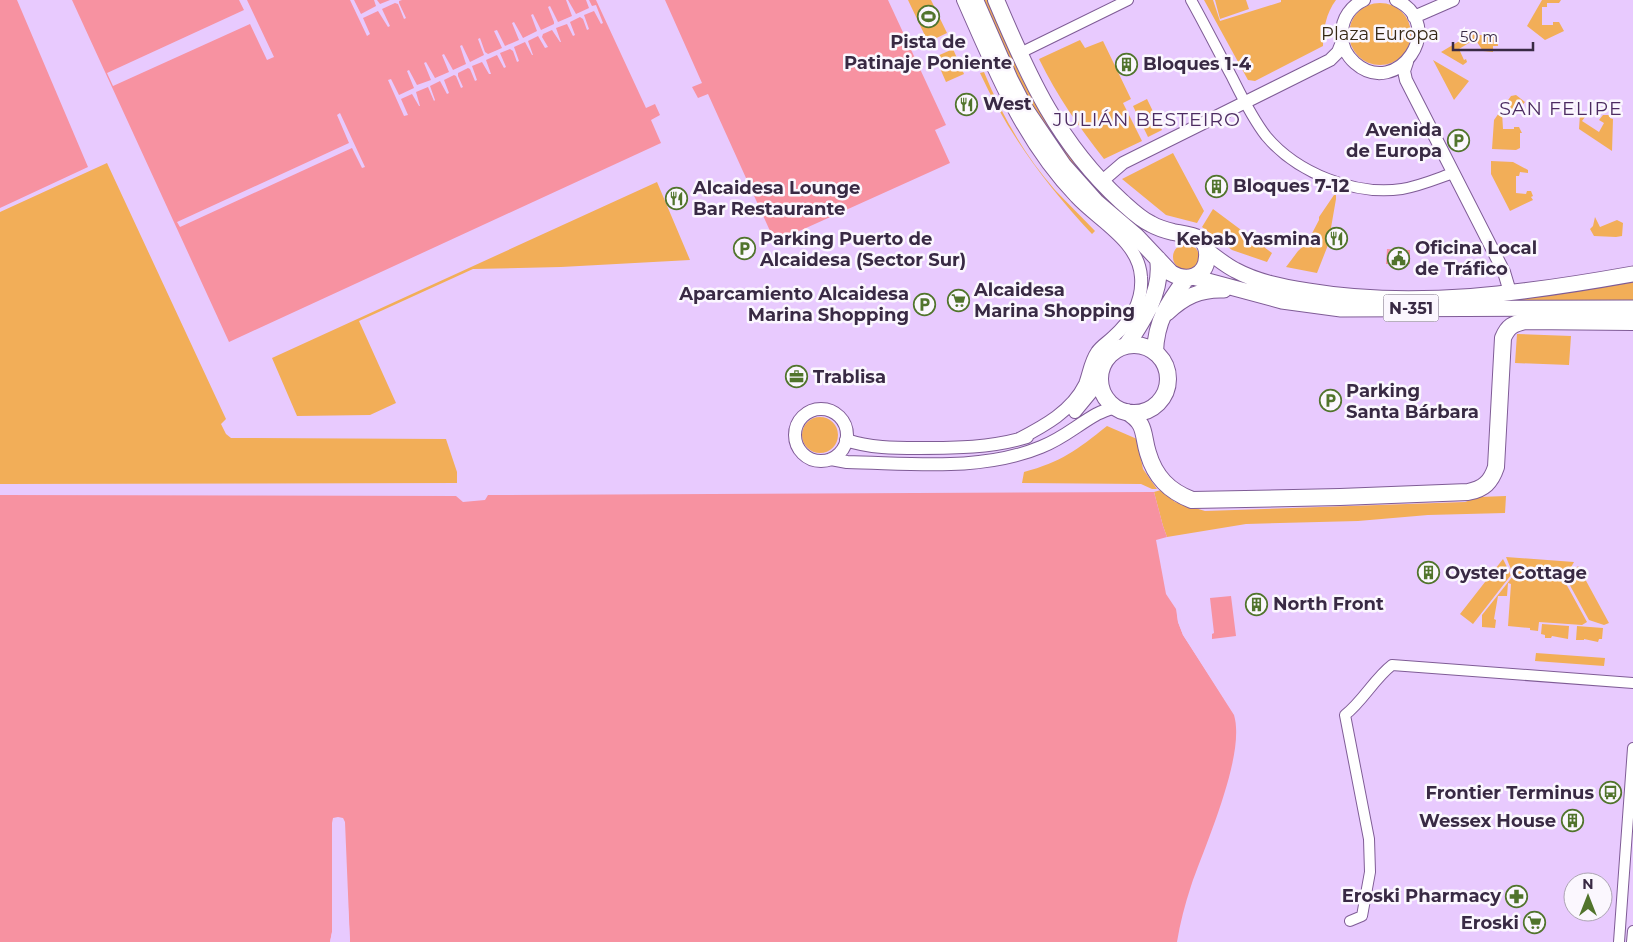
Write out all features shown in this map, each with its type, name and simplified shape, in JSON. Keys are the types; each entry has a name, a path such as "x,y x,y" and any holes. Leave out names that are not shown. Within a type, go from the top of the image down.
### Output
{"highway":[{"name":"N-351","path":"975,0 1010,80 1025,109 1063,165 1096,202 1136,236 1171,273 1178,277 1190,278"},
{"name":"N-351","path":"996,0 1033,85 1076,153 1101,182 1143,219 1166,230 1192,235 1203,241 1207,250"},
{"path":"1155,352 1157,327 1166,306 1190,278 1205,266 1207,250"},
{"path":"1158,259 1157,288 1141,322 1126,346 1110,355 1105,362 1100,378 1104,395 1142,425 1148,452 1154,468 1162,480 1176,494 1192,500 1340,497 1478,490 1492,479 1496,467 1503,338 1507,328 1525,320 1633,322"},
{"path":"1121,410 1144,411 1152,408 1165,394 1168,384 1165,364 1155,352 1141,346 1126,346"}],"main road":[{"name":"N-351","path":"1207,250 1235,270 1255,279 1321,294 1370,298 1415,298 1510,292 1633,274"},
{"name":"N-351","path":"1190,278 1282,301 1341,309 1633,308"},
{"path":"1160,320 1179,302 1195,293 1220,290 1248,292"}],"street":[{"path":"963,0 1014,112 1036,147 1076,198 1129,246 1136,258 1141,275 1140,293 1135,311 1120,330 1097,351 1092,360 1085,384 1077,398 1069,407 1041,428 1019,439"},
{"path":"1018,54 1128,0"},
{"path":"1191,0 1245,102 1266,135 1284,152 1308,169 1339,183 1381,189 1401,189 1453,173"},
{"path":"1362,0 1345,18 1342,34 1345,50 1352,60 1358,66 1368,71 1379,73 1389,72 1407,62"},
{"path":"1396,0 1409,10 1417,26 1417,42 1404,71 1406,80 1504,272 1510,292"},
{"path":"1414,17 1453,0"},
{"path":"1330,60 1338,52 1342,42"},
{"path":"1101,182 1123,163 1330,60 1339,58 1352,60"},
{"path":"1389,72 1400,75 1406,80"},
{"path":"846,440 863,446 926,448 978,447 1019,439 1060,424 1084,402 1100,378"},
{"path":"815,410 828,410 841,418 847,433 846,440 843,448 831,459 824,461 809,458 798,448 795,434 800,420 805,415 815,410"},
{"path":"831,459 847,462 965,463 1016,457 1066,436 1098,413 1121,410"},
{"path":"1350,921 1362,916 1370,872 1369,839 1345,715 1362,700 1384,671 1392,665 1633,683"},
{"path":"1619,942 1633,748"},
{"path":"1632,942 1633,931"}],"green space":[{"name":"Pista de Patinaje Poniente","path":"908,0 931,0 947,33 928,42"},
{"path":"983,0 988,0 1020,75 1036,104 1117,208 1115,209 1084,178 1045,127 1009,62"},
{"path":"1204,0 1213,0 1220,21 1281,2 1281,0 1336,0 1326,22 1323,46 1255,81 1248,80"},
{"path":"1215,0 1246,0 1249,9 1220,19"},
{"path":"1542,0 1561,0 1559,3 1547,3 1547,7 1542,7 1542,25 1553,25 1553,22 1559,22 1564,31 1545,40 1527,26"},
{"name":"Plaza Europa","path":"1380,3 1392,6 1402,12 1408,22 1411,34 1408,46 1402,56 1392,62 1380,65 1368,62 1358,56 1352,46 1349,34 1352,22 1358,12 1368,6"},
{"path":"1466,34 1494,36 1497,38 1498,46 1493,46 1493,52 1483,51 1477,42 1474,44 1472,41 1459,49 1464,60 1466,59 1467,62 1463,65 1441,52 1466,37"},
{"path":"1080,40 1085,48 1103,41 1131,99 1123,103 1142,141 1104,159 1069,111 1039,59"},
{"path":"953,49 964,74 946,82 935,57"},
{"path":"1433,60 1469,81 1454,100"},
{"path":"984,72 1006,119 1024,149 1055,190 1095,231 1092,234 1059,197 1044,178 1016,138 980,73"},
{"path":"1516,95 1525,102 1519,109 1508,109 1508,112 1502,112 1503,129 1519,127 1522,133 1520,133 1520,148 1516,150 1492,149 1494,120 1511,96"},
{"path":"1147,99 1162,130 1148,137 1133,106"},
{"path":"1585,112 1582,116 1585,117 1582,121 1599,132 1604,123 1599,120 1603,115 1610,115 1610,118 1613,119 1612,151 1579,129 1580,114"},
{"path":"1173,153 1204,211 1197,223 1166,215 1122,179"},
{"path":"1491,161 1513,162 1528,170 1528,173 1520,172 1519,176 1516,176 1516,193 1526,194 1527,191 1531,191 1533,200 1510,211 1491,174"},
{"path":"107,163 226,419 221,424 226,434 231,438 446,439 457,472 457,483 0,484 0,212"},
{"path":"657,182 690,260 561,267 473,269 359,321 396,403 370,415 297,416 272,358"},
{"path":"1334,195 1336,195 1336,199 1328,245 1317,273 1286,267 1298,251 1307,243 1319,217"},
{"path":"1213,209 1272,253 1267,262 1232,250 1202,227"},
{"path":"1595,217 1600,227 1617,220 1623,223 1622,236 1594,236 1590,229 1593,226"},
{"path":"1186,244 1195,248 1199,257 1195,266 1186,270 1177,266 1173,257 1177,248"},
{"path":"1633,279 1633,303 1356,302"},
{"path":"1517,334 1571,336 1569,365 1515,363"},
{"path":"820,417 832,423 838,435 832,447 820,453 808,447 802,435 808,423"},
{"path":"1107,426 1137,439 1143,469 1157,489 1141,484 1022,483 1024,472 1059,459 1087,442"},
{"path":"1161,490 1175,502 1205,511 1465,502 1479,497 1506,496 1505,513 1428,515 1358,521 1246,524 1167,537 1154,492"},
{"path":"1506,557 1574,562 1565,578 1513,574"},
{"path":"1503,559 1511,575 1473,624 1460,614"},
{"path":"1578,566 1609,623 1604,625 1589,620 1567,580"},
{"path":"1513,576 1564,580 1587,622 1582,625 1539,622 1538,631 1530,630 1530,628 1508,626 1511,584 1508,583 1507,596 1498,596 1494,619 1496,620 1495,628 1482,627 1482,615"},
{"path":"1542,624 1569,626 1568,639 1552,636 1551,638 1545,638 1545,635 1541,634"},
{"path":"1577,626 1603,628 1602,639 1599,639 1598,642 1584,639 1576,640"},
{"path":"1536,653 1605,658 1604,666 1535,661"}],"shaded area":[{"path":"0,0 17,0 88,167 0,208"},
{"path":"72,0 596,0 646,108 655,104 660,115 651,120 661,143 229,342"},
{"path":"665,0 888,0 946,125 935,130 950,163 775,242 708,94 698,98 692,87 702,83"},
{"path":"1387,249 1410,250 1410,264 1386,264"},
{"path":"1154,492 1167,537 1156,540 1166,594 1176,609 1183,635 1234,715 1236,732 1229,776 1189,893 1177,942 350,942 343,818 333,818 332,932 330,942 0,942 0,495 456,496 463,502 485,500 488,495"},
{"path":"1231,596 1236,636 1212,639 1212,634 1214,633 1210,598"}],"pier":[{"path":"239,0 247,0 274,57 267,60 250,24 113,86 107,73 244,10"},
{"path":"350,0 354,0 361,14 376,6 374,0 377,0 380,4 390,0 402,0 399,3 406,18 404,19 398,4 395,3 382,9 390,26 388,27 378,11 363,18 370,34 367,36"},
{"path":"566,0 568,0 576,14 589,8 586,0 589,0 592,6 596,5 603,23 601,24 594,11 584,15 589,29 587,30 583,19 580,17 570,22 575,35 573,36 567,24 556,28 561,42 552,30 543,34 542,37 548,47 545,48 538,36 528,41 533,55 525,42 514,47 519,61 517,62 513,51 510,49 500,53 506,67 504,68 497,55 486,60 491,74 489,74 482,62 472,66 477,80 475,81 468,68 458,73 463,87 461,88 454,75 444,80 449,93 447,94 440,81 430,86 434,101 428,87 416,92 420,106 412,94 401,99 408,115 404,116 388,80 391,79 399,95 414,88 407,71 409,70 417,85 431,80 424,63 426,62 435,78 449,72 442,55 444,54 453,70 466,64 460,46 462,45 470,62 484,55 478,39 480,38 485,52 488,54 502,48 494,31 497,30 505,46 519,40 512,23 514,22 523,38 537,31 531,15 533,14 541,30 554,24 548,7 550,6 558,22 572,16"},
{"path":"340,113 365,167 362,168 352,148 180,227 177,222 349,143 337,115"},
{"path":"1179,612 1186,634 1238,720 1183,635 1178,622 1177,613"},
{"path":"333,818 343,818 345,822 350,942 347,940 342,823 338,819 334,823 335,933 332,942 330,942 332,932 332,823"}],"place":[{"name":"Pista de Patinaje Poniente","path":"928,17"},
{"name":"Bloques 1-4","path":"1127,64"},
{"name":"West","path":"967,104"},
{"name":"Avenida de Europa","path":"1458,140"},
{"name":"Bloques 7-12","path":"1217,186"},
{"name":"Alcaidesa Lounge Bar Restaurante","path":"677,198"},
{"name":"Kebab Yasmina","path":"1337,239"},
{"name":"Parking Puerto de Alcaidesa (Sector Sur)","path":"744,249"},
{"name":"Oficina Local de Tráfico","path":"1399,258"},
{"name":"Alcaidesa Marina Shopping","path":"958,300"},
{"name":"Aparcamiento Alcaidesa Marina Shopping","path":"925,304"},
{"name":"Trablisa","path":"797,377"},
{"name":"Parking Santa Bárbara","path":"1330,401"},
{"name":"Oyster Cottage","path":"1429,573"},
{"name":"North Front","path":"1257,604"},
{"name":"Frontier Terminus","path":"1610,793"},
{"name":"Wessex House","path":"1572,821"},
{"name":"Eroski Pharmacy","path":"1517,896"},
{"name":"Eroski","path":"1535,923"}],"district":[{"name":"SAN FELIPE","path":"1561,108"},
{"name":"JULIÁN BESTEIRO","path":"1147,119"}]}
